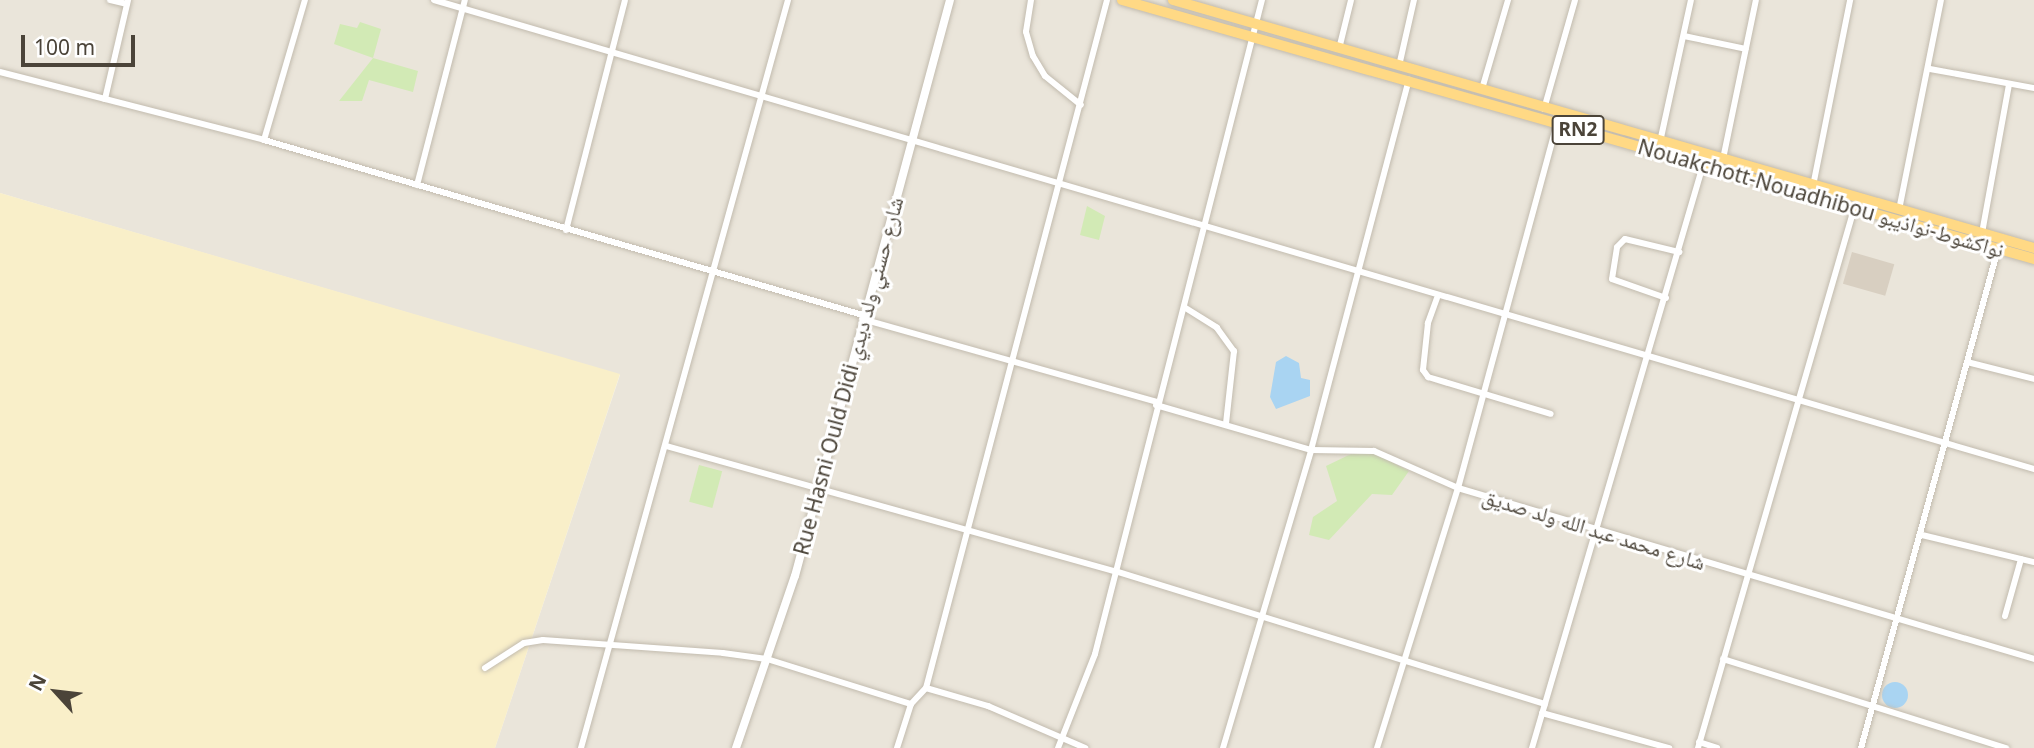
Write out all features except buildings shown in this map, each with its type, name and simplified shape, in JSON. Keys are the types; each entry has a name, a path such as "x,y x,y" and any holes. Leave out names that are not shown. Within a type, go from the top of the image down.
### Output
{"highway":[{"name":"Nouakchott-Nouadhibou نواكشوط-نواذيبو","path":"1122,0 1998,249 2032,250"},
{"name":"Nouakchott-Nouadhibou نواكشوط-نواذيبو","path":"1173,0 1982,233 2032,250"}],"street":[{"path":"105,99 128,2 110,0"},
{"path":"264,139 305,0"},
{"path":"434,0 611,56 1207,227 1437,298 1505,314 1650,355 1799,402 2034,469"},
{"path":"417,185 466,0"},
{"path":"566,230 625,0"},
{"path":"581,748 716,273 788,0"},
{"name":"Rue Hasni Ould Didi شارع حسني ولد ديدي","path":"736,748 767,659 817,488 909,142 950,0"},
{"path":"1031,0 1026,32 1033,56 1045,76 1081,105"},
{"path":"897,748 911,704 926,688 1107,0"},
{"path":"1059,745 1084,689 1157,403 1207,227 1262,0"},
{"path":"1339,49 1351,0"},
{"path":"1399,66 1414,0"},
{"path":"1482,91 1508,0"},
{"path":"1544,108 1575,0"},
{"path":"1660,142 1691,0"},
{"path":"1723,160 1756,0"},
{"path":"1813,186 1850,0"},
{"path":"1899,210 1930,69 1941,0"},
{"path":"1684,36 1746,49"},
{"path":"1930,69 2034,88"},
{"name":"شارع محمد عبد الله ولد صديق","path":"0,72 264,139 1311,450 1374,451 1458,488 2034,659"},
{"path":"1223,748 1311,450 1409,80"},
{"path":"1982,233 2009,83"},
{"path":"1377,748 1402,659 1458,488 1557,124"},
{"path":"1532,748 1600,528 1703,165"},
{"path":"1717,748 1698,745 1854,209"},
{"path":"1666,298 1612,279 1617,247 1625,239 1679,252"},
{"path":"1861,748 1870,707 1922,535 1998,249"},
{"path":"1437,298 1423,370 1484,397 1551,414"},
{"path":"1184,307 1217,328 1234,351 1226,424"},
{"path":"1967,362 2034,379"},
{"path":"666,446 1115,571 1545,704"},
{"path":"1922,535 2034,562"},
{"path":"2005,616 2021,559"},
{"path":"485,668 524,643 611,645 767,659 911,704"},
{"path":"1723,659 2006,748"},
{"path":"926,688 988,706 1059,745 1085,748"},
{"path":"1542,713 1668,748"}],"shaded area":[{"path":"0,0 2034,0 2034,748 495,748 620,375 0,193"}],"green space":[{"path":"360,22 381,29 373,58 334,44 340,24 357,28"},
{"path":"373,58 418,71 413,92 369,80 362,101 339,101"},
{"path":"1087,206 1105,216 1099,240 1080,235"},
{"path":"1353,453 1374,453 1409,471 1392,495 1372,494 1329,540 1309,535 1313,517 1337,501 1326,466"},
{"path":"699,465 722,471 712,508 689,502"}],"sand":[{"path":"0,193 620,374 495,748 0,748"}],"water":[{"path":"1286,356 1299,363 1301,378 1310,380 1310,396 1276,409 1270,397 1276,362"},
{"path":"1895,682 1904,686 1908,695 1904,704 1895,708 1886,704 1882,695 1886,686"}]}
